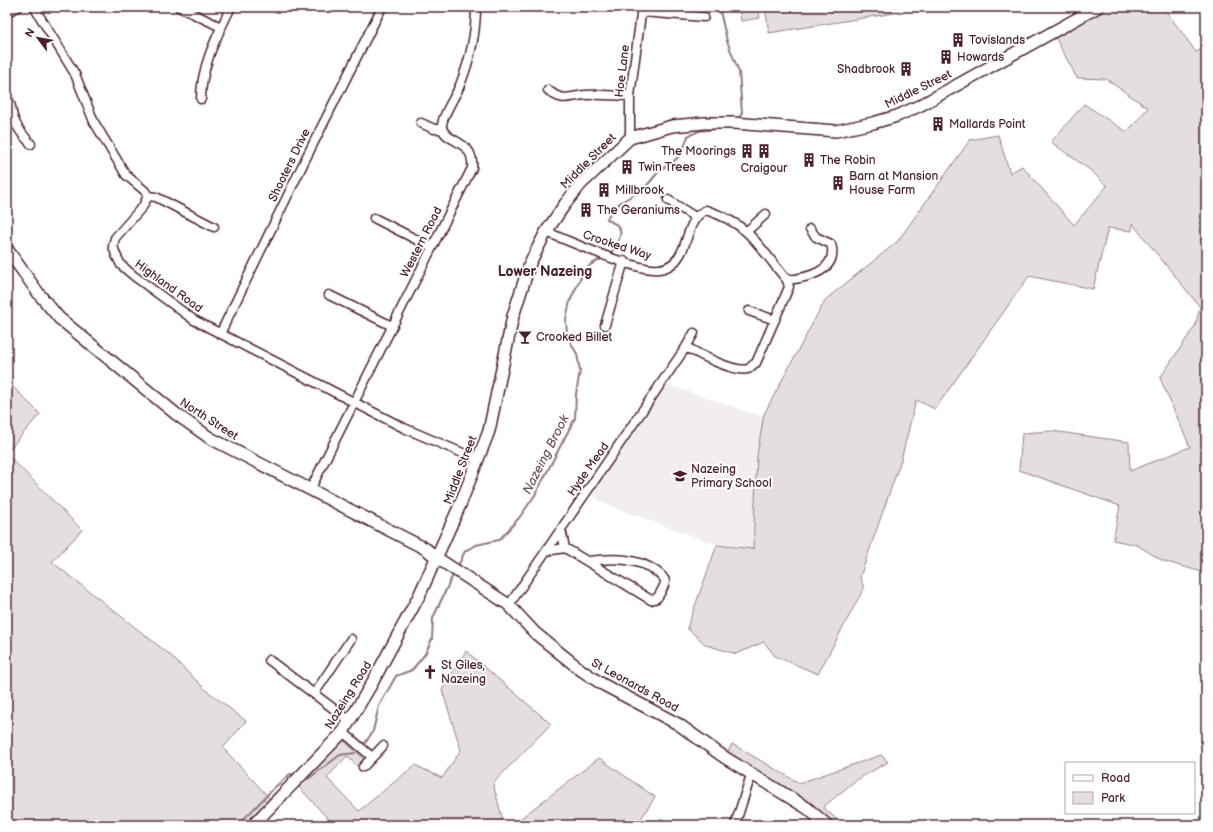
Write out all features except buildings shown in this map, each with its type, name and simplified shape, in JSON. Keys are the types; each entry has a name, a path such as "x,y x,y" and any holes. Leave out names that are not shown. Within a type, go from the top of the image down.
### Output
{"street":[{"path":"7,12 18,7"},
{"path":"34,7 75,74 94,122 126,175 145,191 148,196 156,197 214,227"},
{"path":"179,7 221,27"},
{"path":"201,99 201,81 212,47 232,7"},
{"name":"Shooters Drive","path":"220,334 382,7"},
{"path":"421,123 434,129 442,129 442,122 460,86 470,57 476,18 476,7"},
{"name":"Middle Street","path":"436,558 479,460 489,431 506,344 521,288 530,263 546,232 581,184 630,138 672,126 704,123 759,125 819,131 836,131 873,123 897,116 921,105 1098,7"},
{"path":"642,9 679,11 704,17"},
{"name":"Hoe Lane","path":"630,138 630,96 642,9"},
{"path":"548,90 556,97 568,99 586,95 630,96"},
{"path":"7,98 13,108 13,118 18,129 31,144"},
{"name":"Western Road","path":"310,490 472,168 473,159 470,152 446,134 442,129"},
{"name":"Highland Road","path":"148,196 143,206 115,238 113,246 121,265 182,312 220,334 404,428 479,460"},
{"path":"668,200 696,217 706,210 720,214 747,230 787,280 789,287 756,363 748,369 739,369 711,361 686,347"},
{"path":"747,230 766,214"},
{"name":"Crooked Way","path":"546,232 624,261 653,270 669,266 676,260 682,251 696,217"},
{"path":"374,218 431,247"},
{"path":"787,280 809,276 822,271 830,261 833,251 831,244 816,237 810,229"},
{"name":"North Street","path":"7,250 39,294 59,318 146,391 210,438 426,549 436,558"},
{"path":"604,325 624,261"},
{"path":"329,295 392,326"},
{"path":"750,311 775,320"},
{"name":"Hyde Mead","path":"509,604 686,347 694,333"},
{"path":"561,529 565,548"},
{"path":"546,551 565,548 589,561 651,600 657,598 663,588 665,581 662,576 645,564 624,559 589,561"},
{"name":"St Leonards Road","path":"436,558 509,604 535,633 581,670 602,684 668,718 751,775 807,808 827,825"},
{"name":"Nazeing Road","path":"253,825 343,732 395,641 436,558"},
{"path":"314,694 351,639"},
{"path":"268,660 350,721"},
{"path":"343,732 372,757"},
{"path":"363,767 383,746"},
{"path":"735,825 751,775"}],"shaded area":[{"name":"Nazeing Primary School","path":"666,384 763,417 757,458 753,549 717,545 605,504 591,494"}],"green space":[{"path":"739,7 758,7 760,18 741,21"},
{"path":"765,7 902,7 895,13 769,33"},
{"path":"1085,7 1140,7 1142,9 1147,7 1163,7 1196,52 1206,47 1206,573 1163,561 1137,545 1113,540 1120,506 1019,470 1022,433 1052,431 1129,442 1130,471 1190,447 1160,378 1195,326 1200,307 1132,223 1132,231 1108,228 1093,289 1029,276 935,409 916,400 901,460 860,577 864,588 818,674 775,656 764,642 736,654 706,645 687,628 717,545 753,549 757,455 764,414 825,300 897,242 970,140 998,135 1010,173 1022,166 1074,225 1107,186 1090,170 1051,142 1084,104 1127,132 1148,108 1106,79 1077,78 1055,37 1068,24 1068,17"},
{"path":"7,381 40,414 7,452"},
{"path":"7,454 82,530 52,562 169,654 206,690 246,721 223,748 277,806 258,825 7,825"},
{"path":"466,651 551,724 493,783 504,825 331,825 332,823 297,785 343,740 364,759 357,766 347,756 327,778 359,811 415,765 442,778 461,750 442,690"},
{"path":"732,744 799,783 881,755 888,762 855,781 823,807 843,825 820,825 811,815 723,762"},
{"path":"599,758 655,797 637,825 512,825"}],"waterway":[{"name":"Nazeing Brook","path":"719,7 727,41 739,72 742,113 739,118"},
{"name":"Nazeing Brook","path":"611,253 619,240 620,229 607,219 610,213 621,202 644,189 660,170 673,162 682,153 688,136 699,131 717,129"},
{"name":"Nazeing Brook","path":"459,564 465,551 476,545 499,540 519,518 535,495 575,418 576,394 580,371 577,354 567,336 566,319 570,301 582,275 590,265 601,259"},
{"name":"Nazeing Brook","path":"364,745 373,731 379,706 396,676 412,670 425,654 432,639 433,618 452,577"},
{"name":"Nazeing Brook","path":"308,779 340,755 355,753"},
{"name":"Nazeing Brook","path":"238,825 275,787 290,774 294,775"}],"place":[{"name":"Tovislands","path":"958,40"},
{"name":"Howards","path":"946,57"},
{"name":"Shadbrook","path":"906,69"},
{"name":"Mallards Point","path":"938,124"},
{"name":"The Moorings","path":"747,151"},
{"name":"Craigour","path":"764,151"},
{"name":"The Robin","path":"809,160"},
{"name":"Twin Trees","path":"627,167"},
{"name":"Barn at Mansion House Farm","path":"838,183"},
{"name":"Millbrook","path":"604,190"},
{"name":"The Geraniums","path":"586,210"},
{"name":"Crooked Billet","path":"525,337"},
{"name":"Nazeing Primary School","path":"680,476"},
{"name":"St Giles, Nazeing","path":"430,672"}],"district":[{"name":"Lower Nazeing","path":"545,271"}]}
